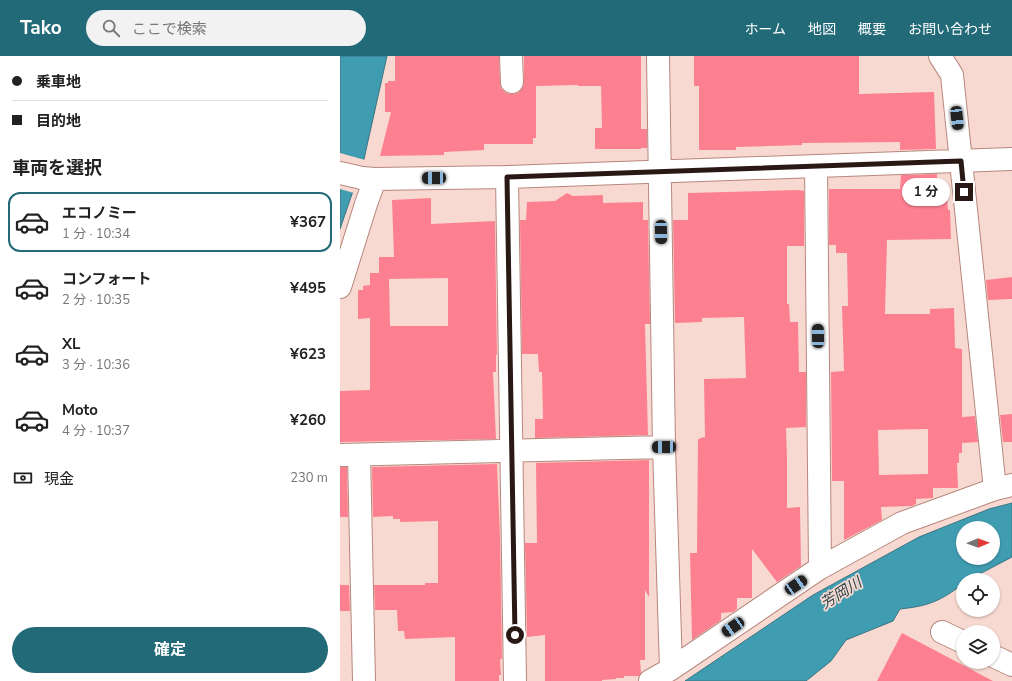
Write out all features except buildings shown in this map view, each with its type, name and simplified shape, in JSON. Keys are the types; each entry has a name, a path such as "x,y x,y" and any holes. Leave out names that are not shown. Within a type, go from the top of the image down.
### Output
{"street":[{"path":"511,56 512,82"},
{"path":"658,56 664,447 671,669"},
{"path":"650,681 671,669 820,568 902,523 1003,487 961,161 952,75 940,56"},
{"path":"340,173 368,179 507,177 1012,159"},
{"path":"816,166 820,568"},
{"path":"507,177 515,681"},
{"path":"340,287 366,204 368,179"},
{"path":"364,681 349,455 664,447"},
{"path":"942,632 956,639"},
{"path":"1000,659 1012,665"}],"water":[{"path":"340,56 387,56 364,159 340,229"},
{"path":"1012,503 1012,557 1000,563 1000,521 959,521 989,509"},
{"name":"芳岡川","path":"956,522 956,565 997,565 981,573 956,573 956,589 948,595 934,602 900,609 893,621 846,640 831,661 806,681 685,681 813,595 919,537"}],"pier":[{"path":"340,153 365,160 354,193 340,189"}],"route":[{"path":"515,635 507,177 961,161 964,192"}]}
